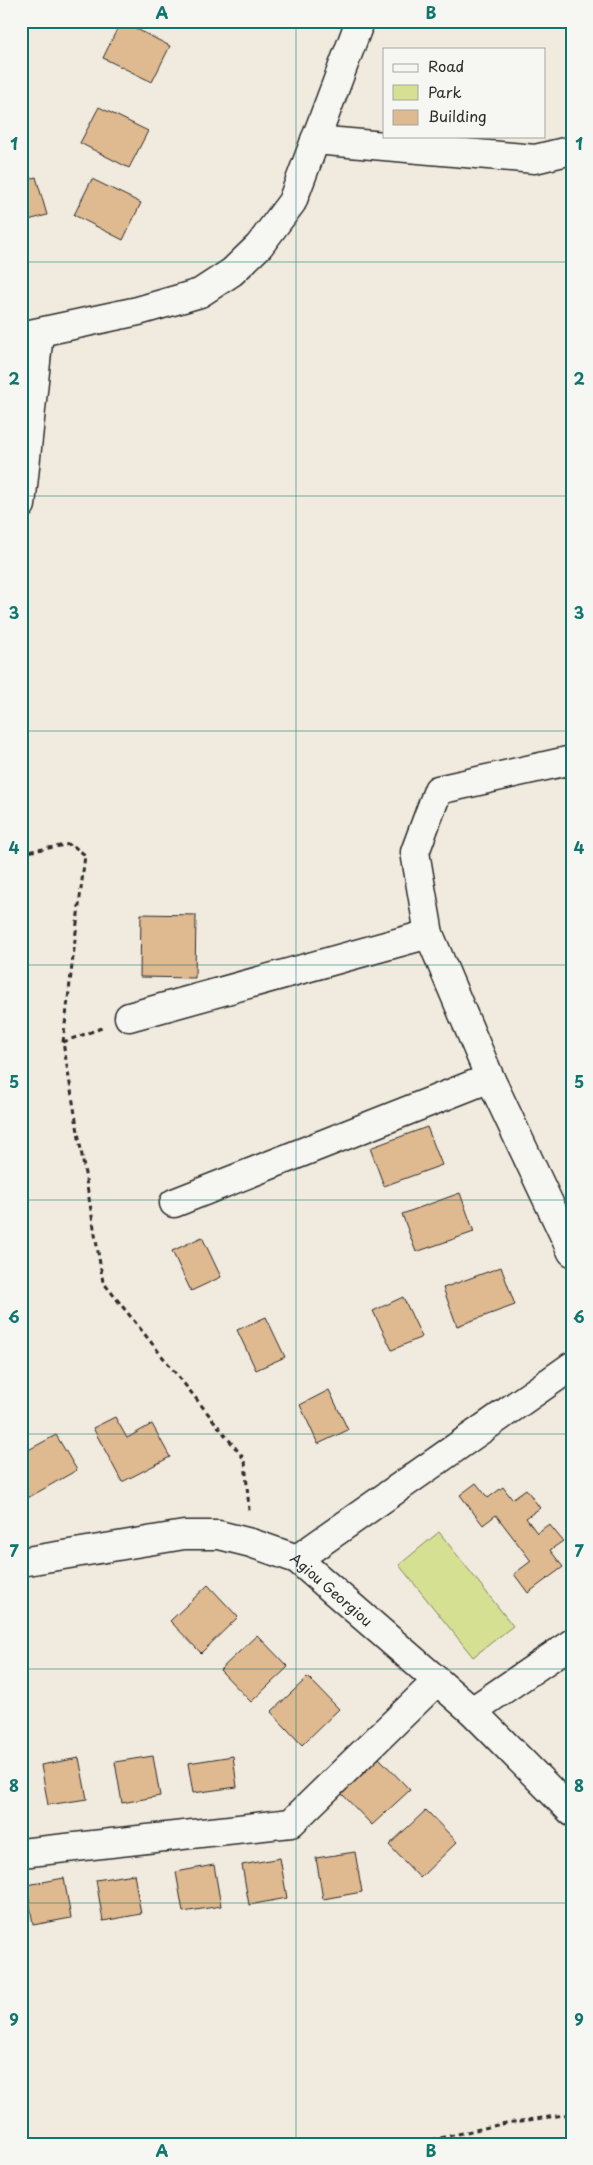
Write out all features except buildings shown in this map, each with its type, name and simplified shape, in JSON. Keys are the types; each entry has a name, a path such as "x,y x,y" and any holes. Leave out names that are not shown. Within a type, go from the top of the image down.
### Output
{"street":[{"path":"21,505 30,334 138,311 200,293 232,272 260,246 292,202 360,21"},
{"path":"315,140 535,159 572,150"},
{"path":"572,760 438,790 416,852 429,934 490,1078 572,1252"},
{"path":"130,1017 429,934"},
{"path":"174,1203 490,1078"},
{"path":"297,1560 572,1366"},
{"name":"Agiou Georgiou","path":"21,1562 184,1535 219,1535 251,1543 297,1560 472,1711 572,1812"},
{"path":"472,1711 572,1643"},
{"path":"21,1853 291,1823 437,1681"}],"path":[{"path":"21,853 71,844 85,855 63,1042 103,1282 245,1460 251,1543"},
{"path":"63,1042 130,1017"},
{"path":"414,2144 506,2123 572,2114"}],"green space":[{"path":"439,1532 513,1626 473,1657 399,1565"}]}
